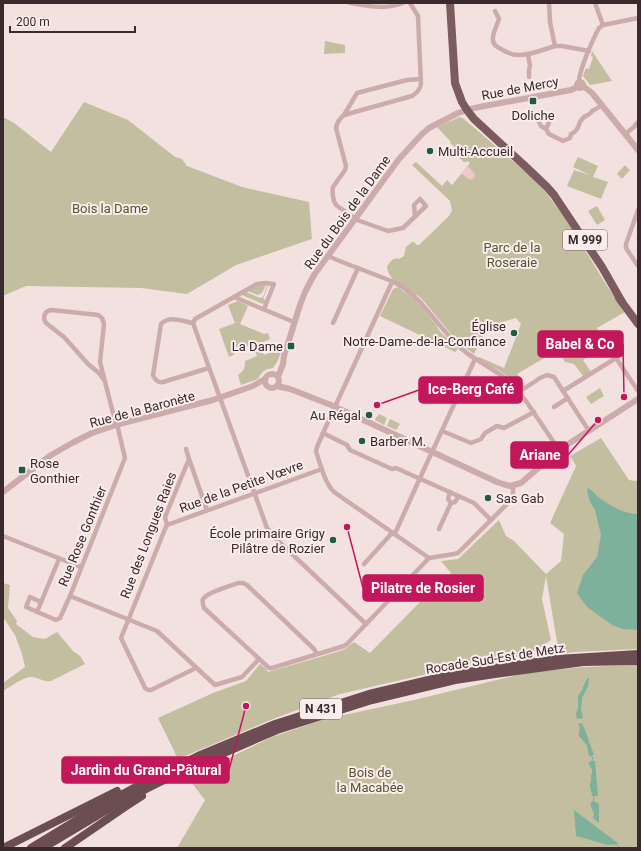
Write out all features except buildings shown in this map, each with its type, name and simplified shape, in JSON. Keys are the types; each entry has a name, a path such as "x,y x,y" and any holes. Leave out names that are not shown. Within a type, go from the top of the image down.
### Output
{"highway":[{"name":"Rocade Sud-Est de Metz","path":"31,848 143,783 198,756 275,724 369,694 454,674 557,659 638,654"},
{"name":"Rocade Sud-Est de Metz","path":"44,848 115,805 192,767 277,730 372,700 456,680 495,674 583,662 638,661"},
{"path":"3,848 161,770 198,756"},
{"path":"65,848 125,806 192,767"}],"main road":[{"name":"M 999","path":"450,3 455,83 460,99 482,128 525,166 554,195 602,267 622,302 638,324"}],"street":[{"path":"350,3 374,7 403,3"},
{"path":"344,115 412,96 418,92 422,84 418,16 410,3"},
{"path":"549,3 550,22 555,46"},
{"path":"595,3 603,25"},
{"path":"495,11 499,20 493,37 494,45 506,52 517,55 528,54 555,46 589,51"},
{"path":"638,18 603,25 598,30 579,78 580,85 592,93 638,150"},
{"path":"528,54 530,66 528,70 529,77"},
{"path":"415,216 402,228 388,231 355,218 336,205 332,190 346,166 336,128 337,123 344,115 357,93 407,80 421,79"},
{"name":"Rue de Mercy","path":"467,110 571,90 580,85"},
{"path":"546,129 549,134 565,141 570,138 571,134 576,132 582,118 602,105"},
{"name":"Rue du Bois de la Dame","path":"277,379 283,364 294,322 305,292 314,275 399,159 422,134 429,128 467,110"},
{"path":"625,134 638,122"},
{"path":"638,210 626,244 626,248 638,266"},
{"path":"328,256 404,288 419,301 455,343 475,359 503,377 519,392 559,450"},
{"path":"332,324 358,268"},
{"path":"392,282 316,448 322,469 330,488 334,492 429,558"},
{"path":"193,323 195,319 260,283 274,284 264,309"},
{"path":"234,297 294,322"},
{"name":"Rue Rose Gonthier","path":"104,380 64,337 46,323 44,320 45,313 52,310 98,315 102,318 104,326 100,362 125,458 80,567 70,596 157,632 215,685 242,678 259,659"},
{"path":"193,323 170,319 161,324 153,373 154,377 157,381 163,382 209,368"},
{"path":"193,323 269,532 366,624"},
{"path":"563,391 616,358 619,349 613,340"},
{"path":"616,358 638,391"},
{"path":"364,564 398,529 475,359"},
{"name":"Rue de la Baronète","path":"3,492 62,448 92,433 117,425 206,403 253,386 265,379 269,374 290,389 335,407 503,484 513,486"},
{"path":"519,392 547,375 554,378 589,431"},
{"path":"265,379 267,386"},
{"name":"Rue de la Baronète","path":"253,386 262,385 271,388 277,379"},
{"path":"554,407 568,398"},
{"path":"317,654 314,649 243,583 238,583 205,596 202,601 204,608 268,667 272,668 346,645 429,558 458,553 511,499 513,496 513,486 525,480 559,450 638,399"},
{"path":"442,431 471,444 481,439 485,433 497,426 504,428 534,412"},
{"path":"323,433 347,445 350,450 392,469 396,468 420,478 474,503 491,520"},
{"name":"Rue des Longues Raies","path":"186,449 207,510"},
{"name":"Rue des Longues Raies","path":"189,459 165,517 167,525 121,638 145,688 148,690 151,690 196,668"},
{"name":"Rue de la Petite Vœvre","path":"167,525 322,469"},
{"path":"450,492 448,499 451,503"},
{"path":"439,529 451,503 455,502 459,496"},
{"path":"3,536 80,567"},
{"path":"36,612 59,559"},
{"path":"41,602 30,598 26,607 59,620 70,596"}],"green space":[{"path":"325,41 345,45 345,53 324,54"},
{"path":"592,51 612,81 590,85 583,76 586,68 589,69 593,57 591,56"},
{"name":"Bois la Dame","path":"84,102 128,120 175,157 182,159 187,166 242,187 309,202 312,239 236,265 187,294 141,288 26,286 3,296 3,117 14,123 51,152"},
{"name":"Parc de la Roseraie","path":"460,117 530,175 547,193 625,312 597,328 603,337 600,349 583,360 591,372 584,377 574,364 565,362 558,350 517,374 525,386 521,389 502,372 478,359 479,357 504,368 521,324 516,318 492,325 489,324 474,354 459,343 421,298 393,280 388,272 387,267 392,260 399,259 404,256 406,247 412,242 419,245 449,216 452,211 450,201 412,165 416,162 442,186 447,180 452,185 470,163 467,161 464,162 458,157 462,153 450,143 451,142 437,127"},
{"path":"578,157 598,166 593,177 608,182 601,199 567,186 574,170 590,175 573,167"},
{"path":"625,165 630,170 622,179 617,174"},
{"path":"597,206 605,220 597,225 588,211"},
{"path":"266,285 262,293 258,295 248,291 258,286"},
{"path":"267,286 263,299 266,300 263,304 242,295 246,292 260,298 263,297"},
{"path":"398,287 416,301 438,329 458,349 455,352 380,316 393,289"},
{"path":"238,301 248,306 240,324 264,334 268,333 270,339 259,344 264,355 283,348 273,368 264,371 260,374 258,379 241,385 238,375 244,369 245,361 257,356 253,345 246,347 245,345 235,348 236,353 229,357 219,329 235,323 228,305"},
{"path":"600,388 604,396 591,404 586,397"},
{"path":"379,414 387,418 384,425 375,420"},
{"path":"390,419 400,424 396,430 387,426"},
{"path":"601,438 629,480 636,481 638,479 638,649 559,654 546,576 542,599 551,640 528,655 449,669 340,694 273,719 178,759 158,718 213,693 246,681 260,664 268,672 337,652 345,649 354,642 370,653 451,573 441,561 458,559 499,520 506,536 514,541 546,574 561,561 564,534 550,523 576,466 570,456"},
{"path":"3,583 10,585 8,608 17,621 16,624 33,637 45,639 57,632 73,651 80,656 85,664 51,681 29,677 3,691 3,683 25,667 15,635 3,617"},
{"name":"Bois de la Macabée","path":"638,665 638,848 177,848 205,800 188,778 272,737 325,719 414,700 525,673 582,667"}],"shaded area":[{"path":"468,166 475,174 474,178 471,180 461,173"},
{"path":"588,488 611,506 632,514 638,514 638,630 623,629 612,625 587,607 577,593 583,575 597,557 601,535 595,510 588,495"},
{"path":"587,678 589,678 588,686 582,698 581,710 583,718 577,719 576,714 578,708 578,696"},
{"path":"582,723 594,755 589,756 587,746 579,735 580,728 578,724"},
{"path":"595,761 598,796 592,796 590,787 592,769 589,762"},
{"path":"592,802 599,804 599,823 593,818 594,814 590,804"},
{"path":"574,810 619,844 608,845 576,836"}],"waterway":[{"path":"591,755 593,758 592,761"},
{"path":"593,803 594,796"},
{"path":"615,844 621,848"}],"place":[{"name":"Doliche","path":"533,101"},
{"name":"Multi-Accueil","path":"430,151"},
{"name":"Église Notre-Dame-de-la-Confiance","path":"514,333"},
{"name":"La Dame","path":"291,346"},
{"name":"Babel & Co","path":"624,397"},
{"name":"Ice-Berg Café","path":"377,405"},
{"name":"Au Régal","path":"369,415"},
{"name":"Ariane","path":"598,420"},
{"name":"Barber M.","path":"362,441"},
{"name":"Rose Gonthier","path":"22,470"},
{"name":"Sas Gab","path":"488,498"},
{"name":"Pilatre de Rosier","path":"347,527"},
{"name":"École primaire Grigy Pilâtre de Rozier","path":"333,540"},
{"name":"Jardin du Grand-Pâtural","path":"246,706"}]}
